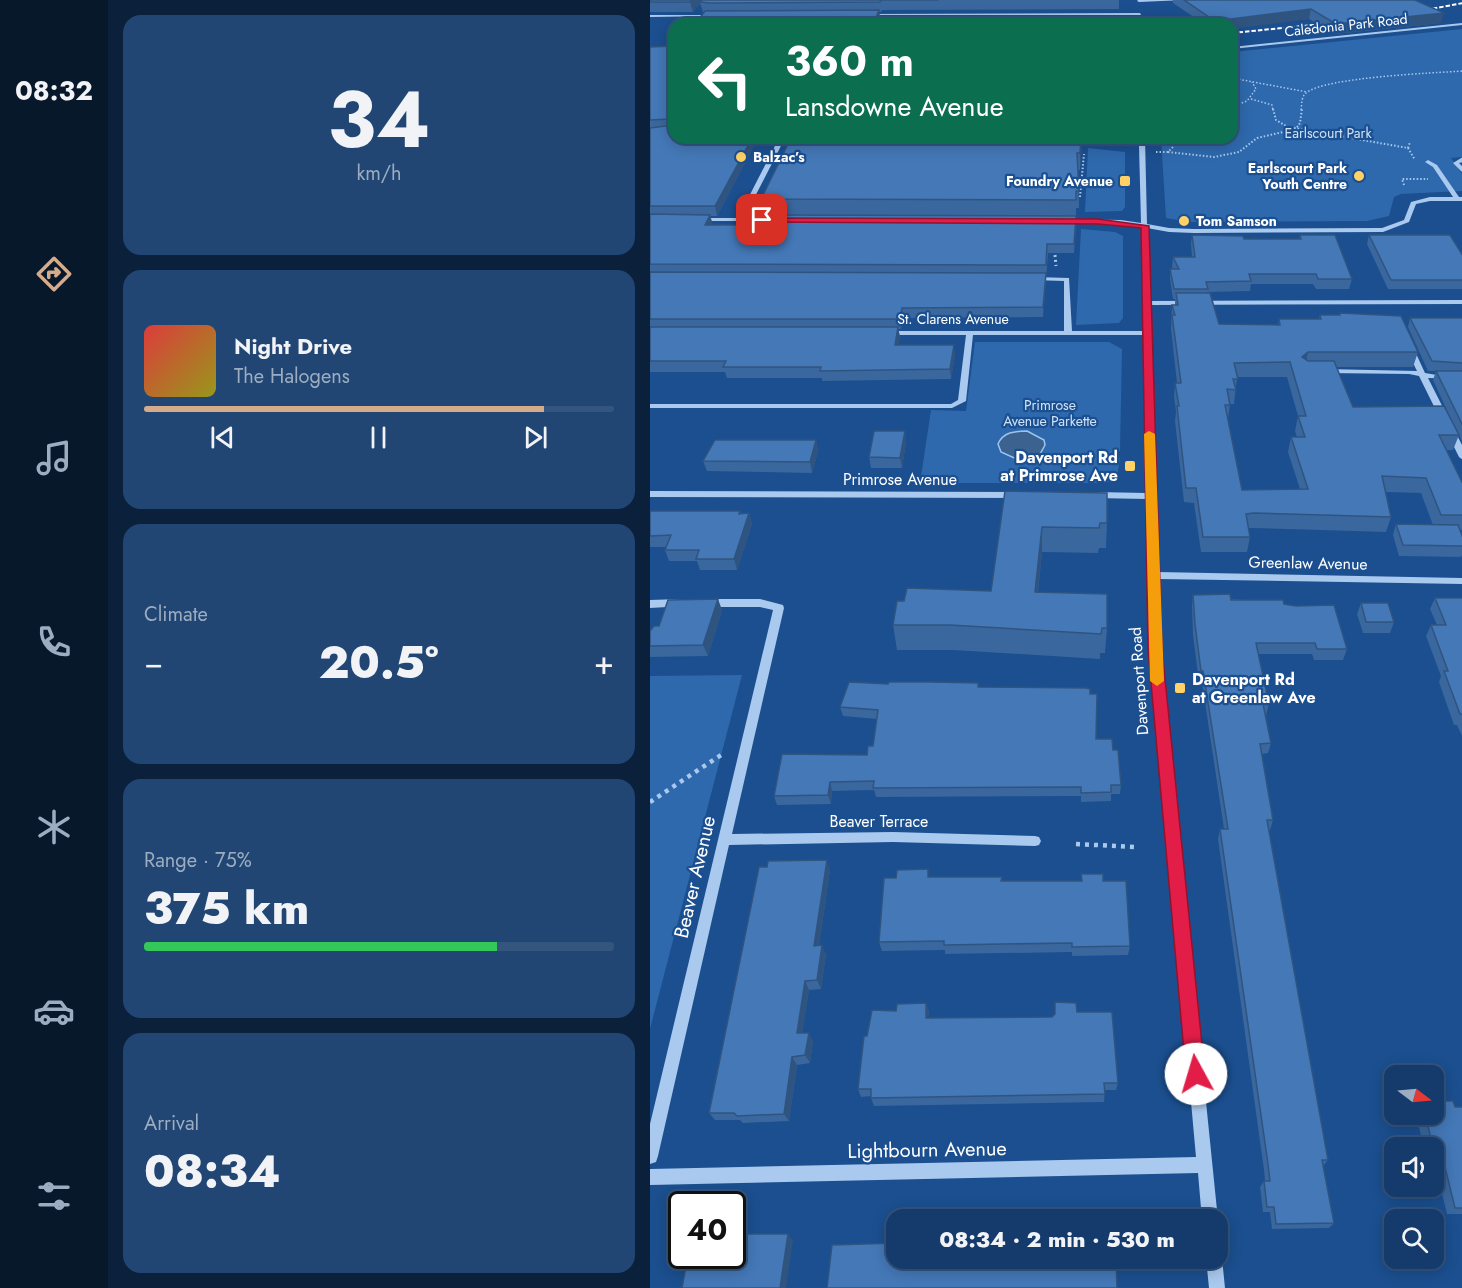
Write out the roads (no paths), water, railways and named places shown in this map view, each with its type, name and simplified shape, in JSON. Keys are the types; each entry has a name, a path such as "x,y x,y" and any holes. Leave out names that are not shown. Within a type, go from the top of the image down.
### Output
{"street":[{"path":"1140,18 1139,0 1183,0"},
{"path":"694,16 701,7"},
{"path":"860,15 1140,14"},
{"path":"650,16 718,16"},
{"name":"Caledonia Park Road","path":"1238,47 1463,24"},
{"path":"740,220 779,144"},
{"name":"Davenport Road","path":"1142,144 1152,575 1159,705 1209,1209"},
{"path":"1463,159 1456,163 1463,171"},
{"path":"1428,162 1435,166 1460,199"},
{"path":"1053,221 1121,222 1194,231 1383,230 1407,221 1413,203 1460,199"},
{"path":"695,220 775,220"},
{"path":"1024,279 1067,279 1068,333"},
{"path":"1147,303 1390,305 1463,302"},
{"name":"St. Clarens Avenue","path":"875,333 1147,333"},
{"path":"650,406 952,406 962,401 970,333"},
{"path":"1404,337 1463,457"},
{"path":"1317,371 1463,377"},
{"name":"Primrose Avenue","path":"650,494 1031,495"},
{"path":"1088,495 1151,496"},
{"name":"Greenlaw Avenue","path":"1152,575 1463,581"},
{"name":"Beaver Avenue","path":"650,604 760,603 779,608 650,1156"},
{"name":"Beaver Terrace","path":"724,840 893,837 1035,841"},
{"name":"Lightbourn Avenue","path":"650,1177 1204,1165"},
{"path":"1215,1269 1217,1288"}],"railway":[{"path":"1420,11 1463,3"},
{"path":"1238,32 1333,23"}],"place":[{"name":"Balzac’s","path":"741,157"},
{"name":"Earlscourt Park Youth Centre","path":"1359,176"},
{"name":"Foundry Avenue","path":"1125,181"},
{"name":"Tom Samson","path":"1184,221"},
{"name":"Davenport Rd at Primrose Ave","path":"1130,466"},
{"name":"Davenport Rd at Greenlaw Ave","path":"1180,688"}],"park label":[{"name":"Earlscourt Park","path":"1328,133"},
{"name":"Primrose Avenue Parkette","path":"1050,414"}]}
